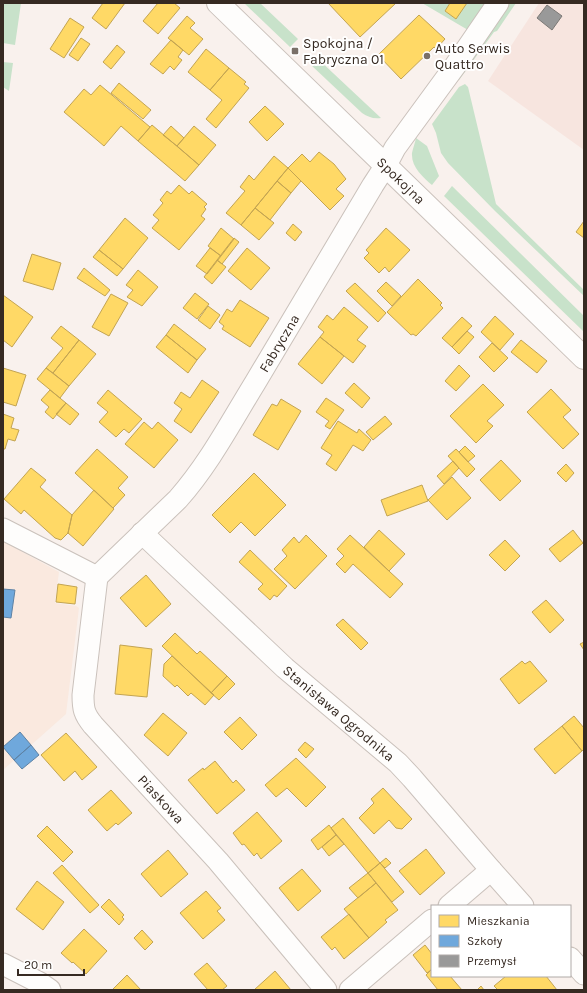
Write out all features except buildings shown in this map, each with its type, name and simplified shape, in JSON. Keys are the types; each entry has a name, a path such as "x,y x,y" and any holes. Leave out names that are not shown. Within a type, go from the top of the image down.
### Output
{"street":[{"name":"Spokojna","path":"218,3 584,358"},
{"name":"Fabryczna","path":"97,577 178,499 207,461 280,342 372,185 386,165 394,148 455,66 498,3"},
{"path":"3,529 97,577"},
{"name":"Stanisława Ogrodnika","path":"142,533 285,668 398,763 522,905"},
{"name":"Piaskowa","path":"97,577 83,695 84,712 93,725 218,862 326,990"},
{"path":"450,905 491,870"},
{"path":"350,990 431,921"},
{"path":"571,959 584,974"},
{"path":"3,964 40,983 50,990"}],"shaded area":[{"path":"539,3 584,3 584,150 488,81"},
{"path":"3,543 6,543 59,572 55,603 76,606 79,608 66,714 3,770"}],"green space":[{"path":"3,3 21,3 15,45 3,43"},
{"path":"244,3 260,3 298,39 290,47"},
{"path":"422,3 486,3 468,30"},
{"path":"510,3 516,3 497,31 494,32 459,80 454,81"},
{"path":"317,58 381,118 366,116 362,113 311,65"},
{"path":"3,62 13,63 9,91 3,87"},
{"path":"465,84 468,87 496,204 584,290 584,296 495,211 448,163 441,153 432,124 459,87"},
{"path":"416,138 427,146 439,176 432,185 418,171 413,163 412,153"},
{"path":"452,186 584,316 584,332 444,196"}],"place":[{"name":"Spokojna / Fabryczna 01","path":"295,51"},
{"name":"Auto Serwis Quattro","path":"427,56"}]}
